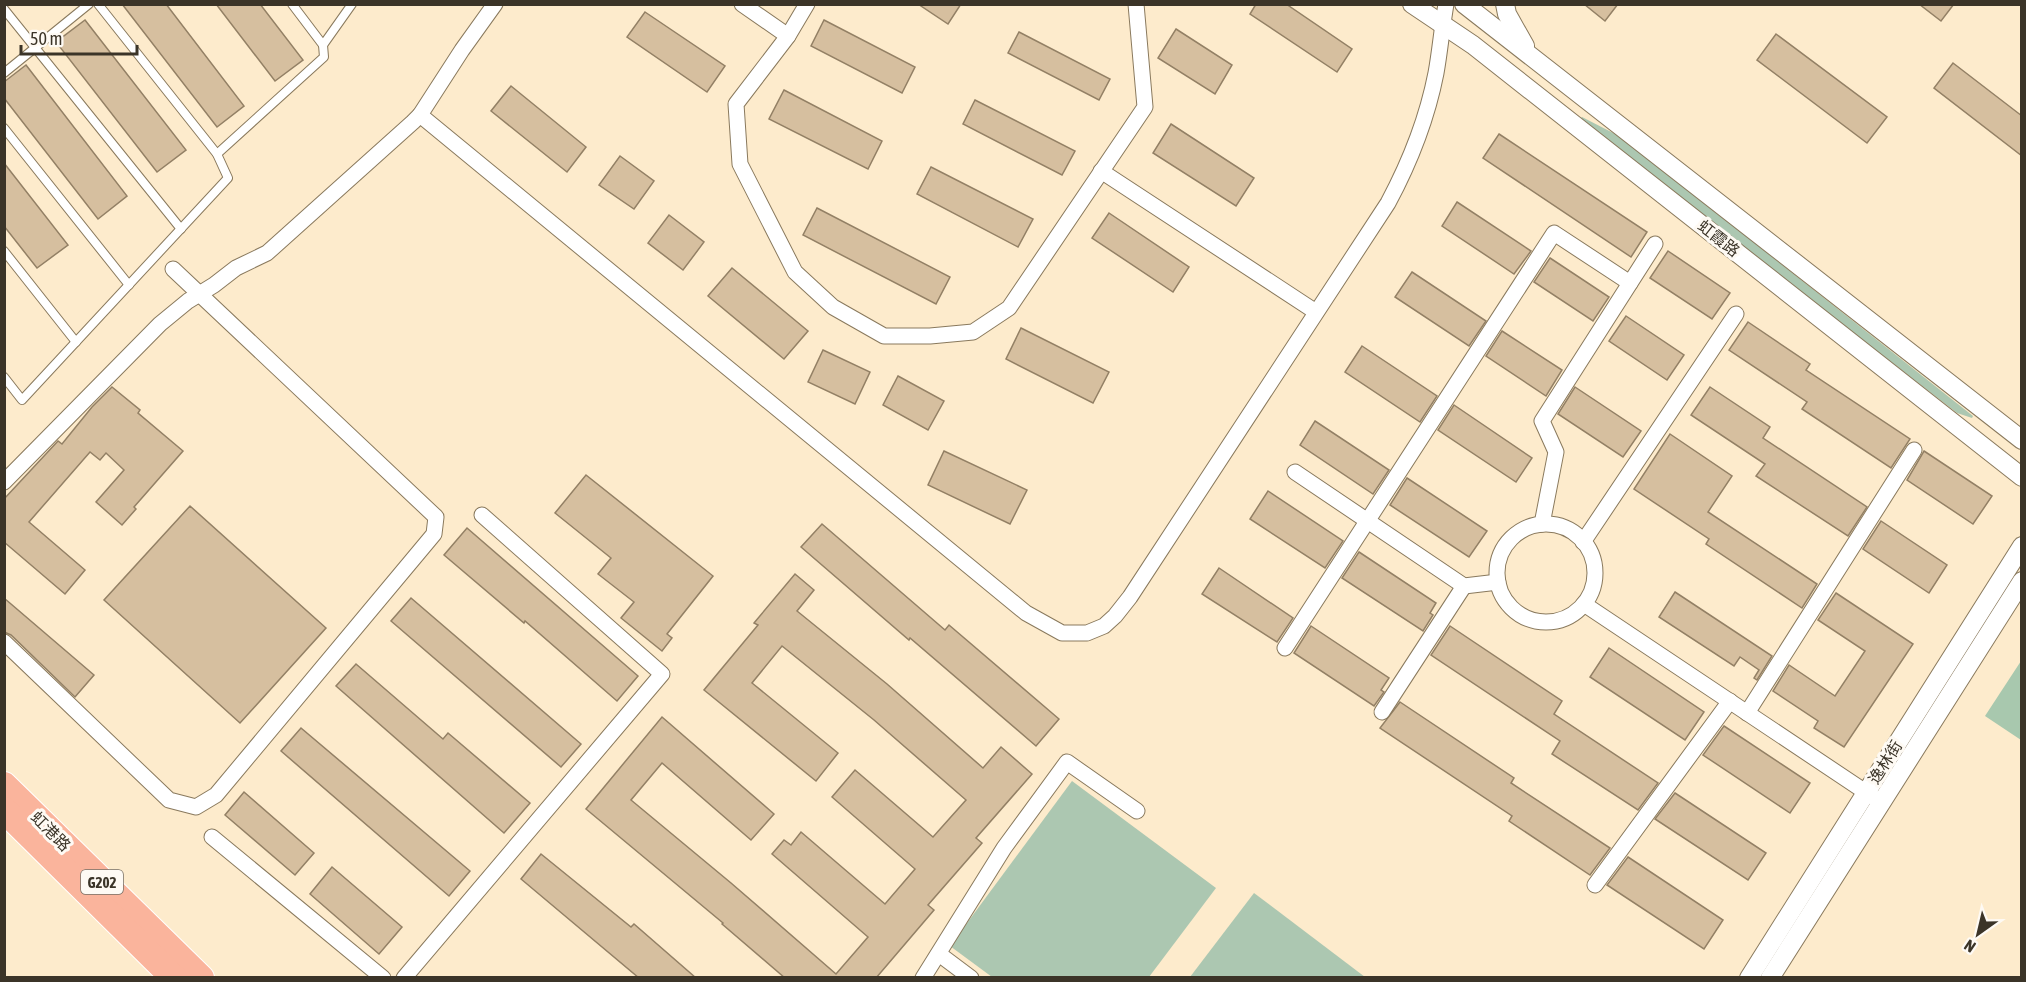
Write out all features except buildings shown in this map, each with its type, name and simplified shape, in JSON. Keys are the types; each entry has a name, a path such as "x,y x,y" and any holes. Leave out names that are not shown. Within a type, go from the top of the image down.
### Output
{"highway":[{"name":"虹港路","path":"4,785 201,978"},
{"name":"虹港路","path":"4,810 174,978"}],"street":[{"path":"4,482 160,324 188,301 236,268 267,253 420,115 495,4"},
{"path":"742,4 788,36"},
{"path":"807,4 788,36 736,104 740,164 795,272 833,307 884,336 930,336 973,332 1009,308 1145,106 1136,4"},
{"name":"虹霞路","path":"1412,4 1482,52 2022,477"},
{"path":"420,115 1026,613 1062,633 1087,633 1104,626 1130,597 1388,203 1408,164 1424,121 1436,72 1446,4"},
{"path":"1443,25 1458,4"},
{"name":"虹霞路","path":"1464,4 2022,440"},
{"path":"1505,4 1518,38 1534,60"},
{"path":"1101,171 1316,312"},
{"path":"1285,648 1554,234 1630,283"},
{"path":"1542,524 1556,452 1542,421 1655,244"},
{"path":"4,642 169,800 196,807 216,795 434,534 436,517 173,269"},
{"path":"1583,542 1736,314"},
{"path":"1990,415 2022,426"},
{"path":"1747,713 1914,450"},
{"path":"1295,472 1464,586 1498,582"},
{"path":"404,978 662,674 482,515"},
{"path":"1551,524 1565,528 1583,542 1593,561 1594,576 1591,591 1584,604 1571,615 1555,621 1538,621 1522,616 1509,605 1500,591 1496,574 1499,557 1507,542 1520,531 1536,525 1551,524"},
{"name":"逸林街","path":"1770,978 1873,797 2022,546"},
{"name":"逸林街","path":"1749,978 2022,580"},
{"path":"1382,712 1464,586"},
{"path":"1584,604 1873,797"},
{"path":"1594,885 1730,701"},
{"path":"923,978 1004,848 1067,762 1137,811"},
{"path":"212,837 383,978"},
{"path":"939,954 971,978"}],"lane":[{"path":"4,73 89,4"},
{"path":"4,377 22,400 228,178 217,154 98,4"},
{"path":"217,154 324,57 323,45 292,4"},
{"path":"323,45 352,4"},
{"path":"4,9 181,229"},
{"path":"4,128 129,285"},
{"path":"4,251 76,342"}],"green space":[{"path":"1582,117 1621,137 1973,416 1972,418 1957,413 1579,120"},
{"path":"2021,661 2021,740 1985,716"},
{"path":"1072,781 1216,888 1149,977 992,977 950,946"},
{"path":"1254,893 1365,977 1190,977"}]}
